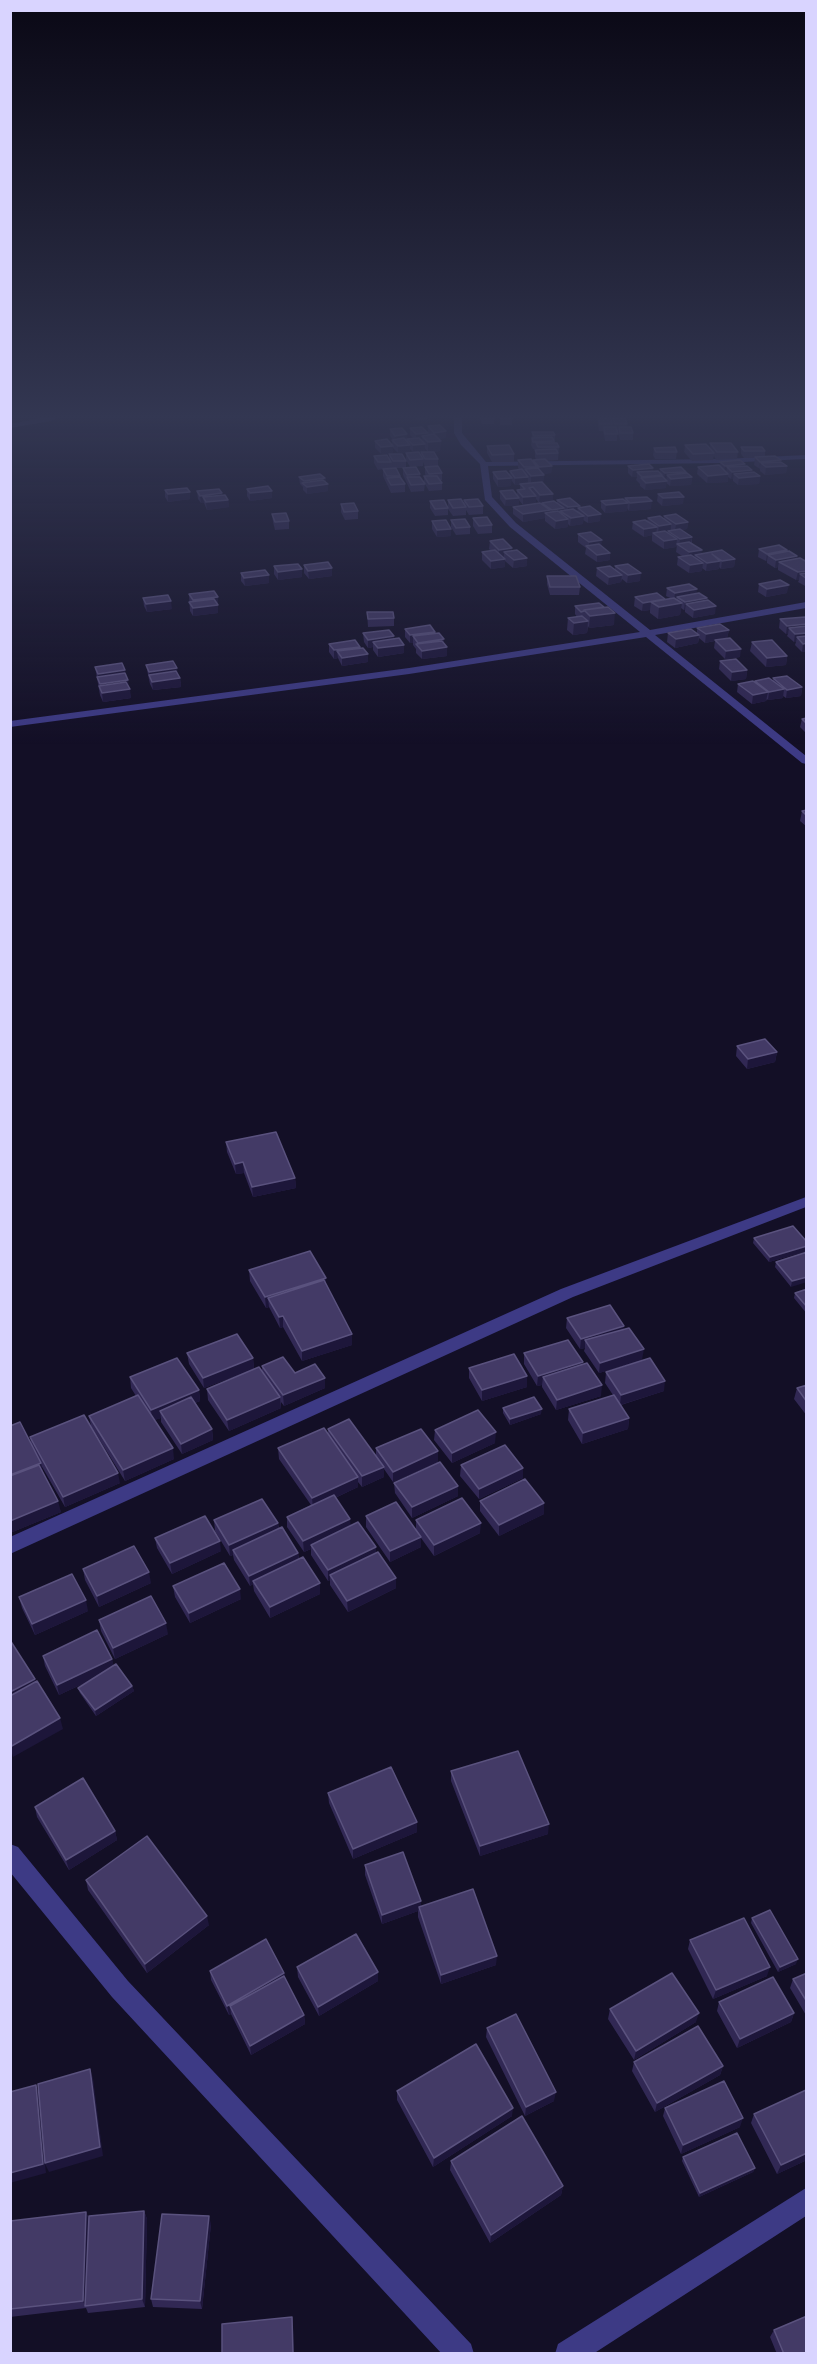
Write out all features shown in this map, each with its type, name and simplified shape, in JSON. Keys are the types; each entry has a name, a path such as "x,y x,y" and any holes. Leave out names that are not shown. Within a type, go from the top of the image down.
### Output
{"street":[{"path":"512,524 646,634 807,761"},
{"path":"10,724 330,683 646,634 807,605"},
{"path":"10,1546 567,1293 807,1202"},
{"path":"10,1854 120,1989 461,2354"},
{"path":"568,2354 807,2201"}],"building":[{"path":"434,524 448,524 451,529 437,530"},
{"path":"454,524 468,524 470,527 456,528"},
{"path":"637,524 652,524 657,527 644,529"},
{"path":"680,529 692,537 680,539 668,531"},
{"path":"665,531 677,539 664,541 653,533"},
{"path":"591,532 602,540 589,542 578,534"},
{"path":"503,539 512,548 499,550 490,541"},
{"path":"689,542 702,550 689,552 677,544"},
{"path":"599,544 610,553 597,555 586,546"},
{"path":"779,545 787,550 767,554 759,549"},
{"path":"495,550 505,559 491,561 482,552"},
{"path":"517,550 527,558 514,560 504,552"},
{"path":"722,550 735,559 722,561 712,554 720,561 707,563 695,555"},
{"path":"789,551 797,556 776,560 768,555"},
{"path":"691,555 703,563 690,565 678,557"},
{"path":"800,558 807,562 807,571 798,572 779,562"},
{"path":"328,562 332,568 308,571 304,565"},
{"path":"298,564 302,569 278,572 274,566"},
{"path":"628,564 641,573 628,575 615,566"},
{"path":"610,566 622,575 609,577 597,568"},
{"path":"265,570 269,575 244,578 241,573"},
{"path":"547,576 576,576 580,587 550,587"},
{"path":"780,580 789,585 767,589 759,584"},
{"path":"689,584 697,589 675,593 667,588"},
{"path":"214,591 218,597 193,600 189,594"},
{"path":"657,593 665,599 643,603 635,597"},
{"path":"699,593 707,598 685,602 677,597"},
{"path":"168,595 171,601 146,604 143,598"},
{"path":"674,598 682,603 659,607 651,602"},
{"path":"214,599 218,605 193,608 189,602"},
{"path":"708,600 716,606 694,610 686,604"},
{"path":"599,603 604,607 581,612 575,606"},
{"path":"608,607 615,613 590,616 584,610"},
{"path":"367,612 393,612 394,618 368,619"},
{"path":"582,616 588,621 574,623 568,618"},
{"path":"805,617 807,624 787,626 780,619"},
{"path":"720,624 729,630 706,634 697,628"},
{"path":"430,625 435,632 410,635 405,629"},
{"path":"807,626 807,633 795,634 789,628"},
{"path":"691,629 699,635 676,639 668,633"},
{"path":"389,630 394,636 368,640 363,633"},
{"path":"439,633 444,639 418,643 413,636"},
{"path":"807,636 807,643 803,644 797,637"},
{"path":"399,638 404,645 378,648 373,642"},
{"path":"730,638 741,649 726,651 715,640"},
{"path":"355,640 360,647 334,650 329,644"},
{"path":"772,640 787,656 767,658 752,642"},
{"path":"442,641 447,647 422,651 416,644"},
{"path":"363,648 368,654 342,658 337,651"},
{"path":"736,659 747,670 732,672 720,661"},
{"path":"173,661 177,668 149,672 146,665"},
{"path":"122,663 125,670 98,674 95,667"},
{"path":"176,671 180,678 152,682 149,675"},
{"path":"125,673 128,680 100,684 97,677"},
{"path":"787,676 802,687 787,690 773,678"},
{"path":"769,678 784,689 769,692 755,681"},
{"path":"753,681 768,692 753,695 738,684"},
{"path":"126,682 130,689 102,693 99,686"},
{"path":"765,1039 777,1052 748,1059 737,1046"},
{"path":"276,1132 295,1178 252,1187 243,1162 235,1164 226,1142"},
{"path":"793,1226 807,1242 807,1246 770,1257 754,1238"},
{"path":"310,1251 326,1278 265,1297 249,1270"},
{"path":"807,1252 807,1277 792,1281 776,1262"},
{"path":"324,1280 352,1334 302,1351 283,1316 279,1317 268,1298"},
{"path":"807,1289 807,1307 795,1293"},
{"path":"610,1305 624,1326 581,1339 567,1318"},
{"path":"629,1328 644,1349 600,1363 585,1340"},
{"path":"237,1334 253,1358 203,1378 187,1353"},
{"path":"568,1340 583,1362 538,1376 524,1353"},
{"path":"514,1354 527,1376 482,1390 469,1368"},
{"path":"283,1357 295,1373 315,1364 325,1378 283,1395 262,1366"},
{"path":"177,1358 199,1390 151,1410 130,1377"},
{"path":"650,1358 665,1381 621,1395 606,1372"},
{"path":"587,1363 602,1385 557,1400 543,1377"},
{"path":"259,1367 280,1397 227,1420 207,1389"},
{"path":"807,1385 807,1402 797,1388"},
{"path":"138,1395 173,1448 123,1470 89,1416"},
{"path":"614,1395 629,1418 583,1433 569,1409"},
{"path":"191,1397 212,1429 181,1444 160,1411"},
{"path":"534,1397 542,1409 510,1419 503,1408"},
{"path":"478,1410 496,1432 452,1453 435,1430"},
{"path":"84,1415 118,1473 63,1497 30,1437"},
{"path":"349,1419 384,1467 362,1476 328,1429"},
{"path":"20,1422 41,1463 10,1475 10,1426"},
{"path":"324,1428 358,1477 312,1498 278,1448"},
{"path":"421,1429 438,1451 393,1472 376,1448"},
{"path":"505,1445 523,1468 479,1489 461,1465"},
{"path":"440,1462 458,1486 412,1507 394,1483"},
{"path":"39,1465 58,1501 10,1521 10,1476"},
{"path":"525,1479 544,1503 499,1525 480,1501"},
{"path":"334,1495 350,1519 303,1541 287,1517"},
{"path":"462,1498 481,1523 434,1545 416,1520"},
{"path":"262,1499 278,1523 229,1545 214,1520"},
{"path":"396,1502 421,1537 390,1551 366,1516"},
{"path":"205,1516 220,1541 170,1563 155,1538"},
{"path":"358,1522 376,1547 328,1570 311,1545"},
{"path":"282,1527 298,1553 249,1576 233,1550"},
{"path":"134,1546 149,1572 97,1596 83,1569"},
{"path":"378,1552 396,1578 347,1601 330,1575"},
{"path":"303,1557 320,1583 270,1607 253,1581"},
{"path":"224,1563 240,1589 189,1613 173,1586"},
{"path":"72,1574 86,1600 32,1624 19,1597"},
{"path":"151,1596 166,1623 113,1648 99,1620"},
{"path":"97,1630 112,1659 57,1685 43,1656"},
{"path":"10,1640 35,1679 10,1692"},
{"path":"116,1664 132,1686 95,1710 78,1688"},
{"path":"37,1681 60,1718 10,1747 10,1696"},
{"path":"518,1751 549,1824 480,1846 451,1771"},
{"path":"391,1767 417,1822 353,1849 328,1793"},
{"path":"83,1778 115,1831 66,1860 35,1807"},
{"path":"147,1836 207,1916 145,1964 86,1880"},
{"path":"403,1852 421,1901 382,1915 365,1865"},
{"path":"473,1889 497,1956 441,1975 419,1907"},
{"path":"770,1910 798,1959 780,1967 752,1918"},
{"path":"744,1918 770,1967 716,1990 690,1940"},
{"path":"356,1934 378,1972 318,2007 297,1967"},
{"path":"266,1939 284,1973 227,2006 210,1971"},
{"path":"672,1973 699,2013 636,2051 610,2009"},
{"path":"807,1973 807,2002 793,1979"},
{"path":"284,1976 304,2015 250,2046 230,2006"},
{"path":"773,1977 794,2013 740,2039 719,2002"},
{"path":"516,2014 556,2092 526,2107 487,2028"},
{"path":"698,2026 723,2066 657,2103 634,2062"},
{"path":"476,2044 513,2108 434,2158 397,2091"},
{"path":"90,2069 100,2147 45,2163 38,2084"},
{"path":"724,2081 743,2118 683,2145 665,2108"},
{"path":"36,2085 43,2164 10,2173 10,2092"},
{"path":"806,2090 807,2153 781,2165 754,2114"},
{"path":"522,2116 563,2186 491,2235 451,2161"},
{"path":"737,2133 755,2168 700,2193 683,2157"},
{"path":"144,2211 142,2299 85,2306 89,2216"},
{"path":"86,2212 83,2301 10,2309 10,2221"},
{"path":"162,2214 209,2216 200,2301 151,2299"},
{"path":"807,2316 807,2354 784,2354 774,2330"},
{"path":"292,2317 293,2354 222,2354 222,2324"}]}
